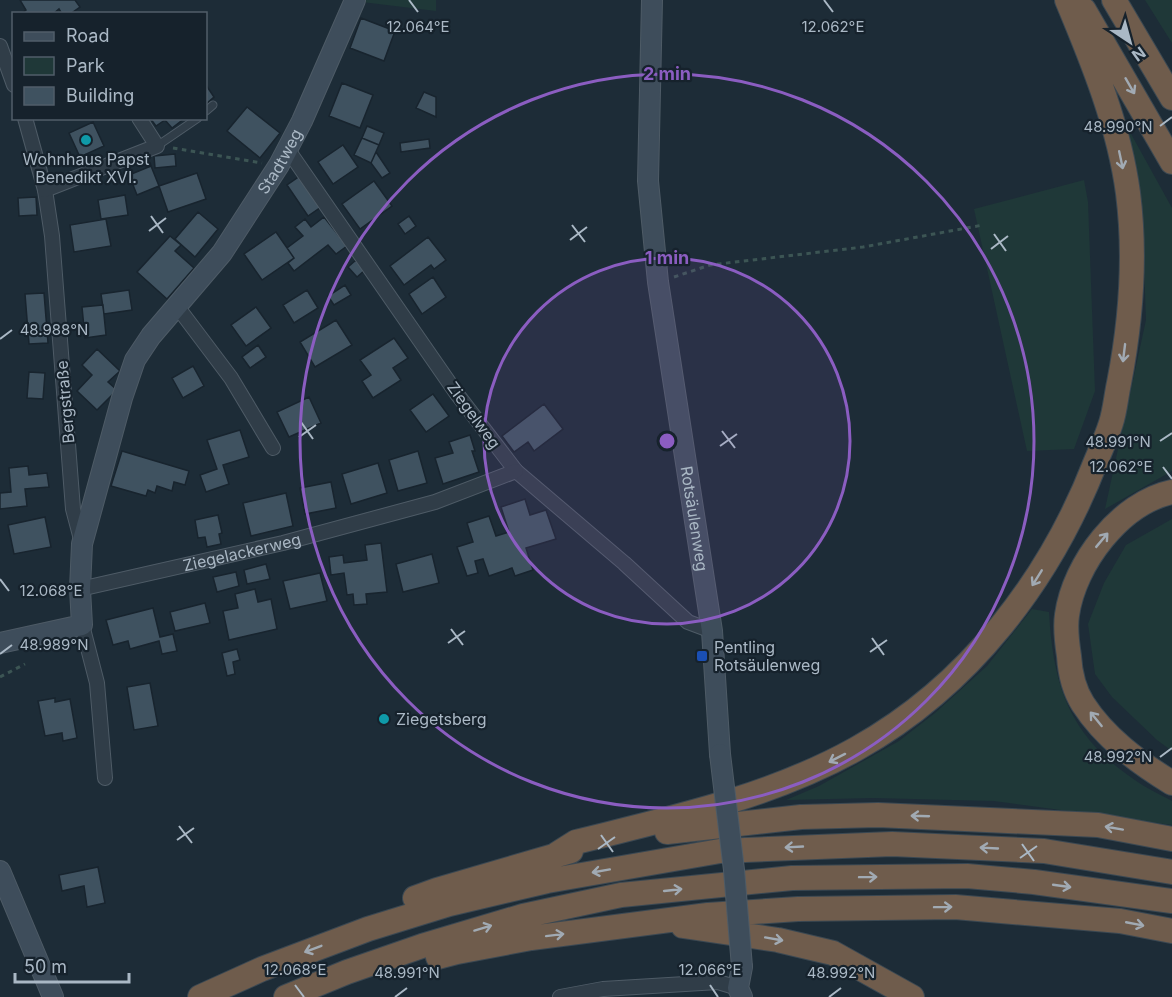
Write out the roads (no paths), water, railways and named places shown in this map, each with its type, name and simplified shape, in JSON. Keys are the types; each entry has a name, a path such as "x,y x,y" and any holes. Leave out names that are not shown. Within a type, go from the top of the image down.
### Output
{"highway":[{"path":"557,854 576,842 743,798 807,773 857,748 926,701 975,657 1019,606 1056,547 1085,490 1111,423 1123,363 1132,268 1128,193 1120,153 1107,103 1089,51 1067,0"},
{"path":"1078,0 1172,162"},
{"path":"1114,0 1172,98"},
{"path":"1172,492 1137,507 1089,554 1074,586 1066,615 1071,674 1083,703 1111,737 1143,765 1172,783"},
{"path":"368,929 388,908 437,890 557,854 643,835 731,823 801,817 878,815 1098,825 1172,839"},
{"path":"200,997 262,969 368,929 449,904 547,881 720,851 903,844 1044,851 1172,872"},
{"path":"286,997 347,972 422,946 523,915 621,895 792,878 967,876 1034,882 1172,901"},
{"path":"347,972 396,970 457,952 531,938 708,915 798,909 955,907 1120,921 1172,931"},
{"path":"654,922 778,940 833,953 912,997"}],"street":[{"name":"Stadtweg","path":"80,589 82,544 122,398 135,360 151,336 222,253 284,157 323,76 355,0"},
{"name":"Rotsäulenweg","path":"652,0 648,181 658,282 712,631 720,754 734,870 742,967 740,993"},
{"path":"0,46 12,79"},
{"name":"Bergstraße","path":"26,120 45,190 52,236 73,509 82,544"},
{"path":"45,190 157,146 140,120"},
{"name":"Ziegelweg","path":"284,157 516,471 624,562 688,622 712,631"},
{"path":"176,306 231,378 273,448"},
{"name":"Ziegelackerweg","path":"80,589 283,543 424,505 516,471"},
{"path":"80,589 82,625 97,683 105,778"},
{"path":"0,643 82,625"},
{"path":"0,871 53,997"},
{"path":"560,997 603,989 718,982 740,993"}],"lane":[{"path":"207,110 213,105"},
{"path":"157,146 195,120"}],"place":[{"name":"Wohnhaus Papst Benedikt XVI.","path":"86,140"},
{"name":"Pentling Rotsäulenweg","path":"702,656"},
{"name":"Ziegetsberg","path":"384,719"}]}
